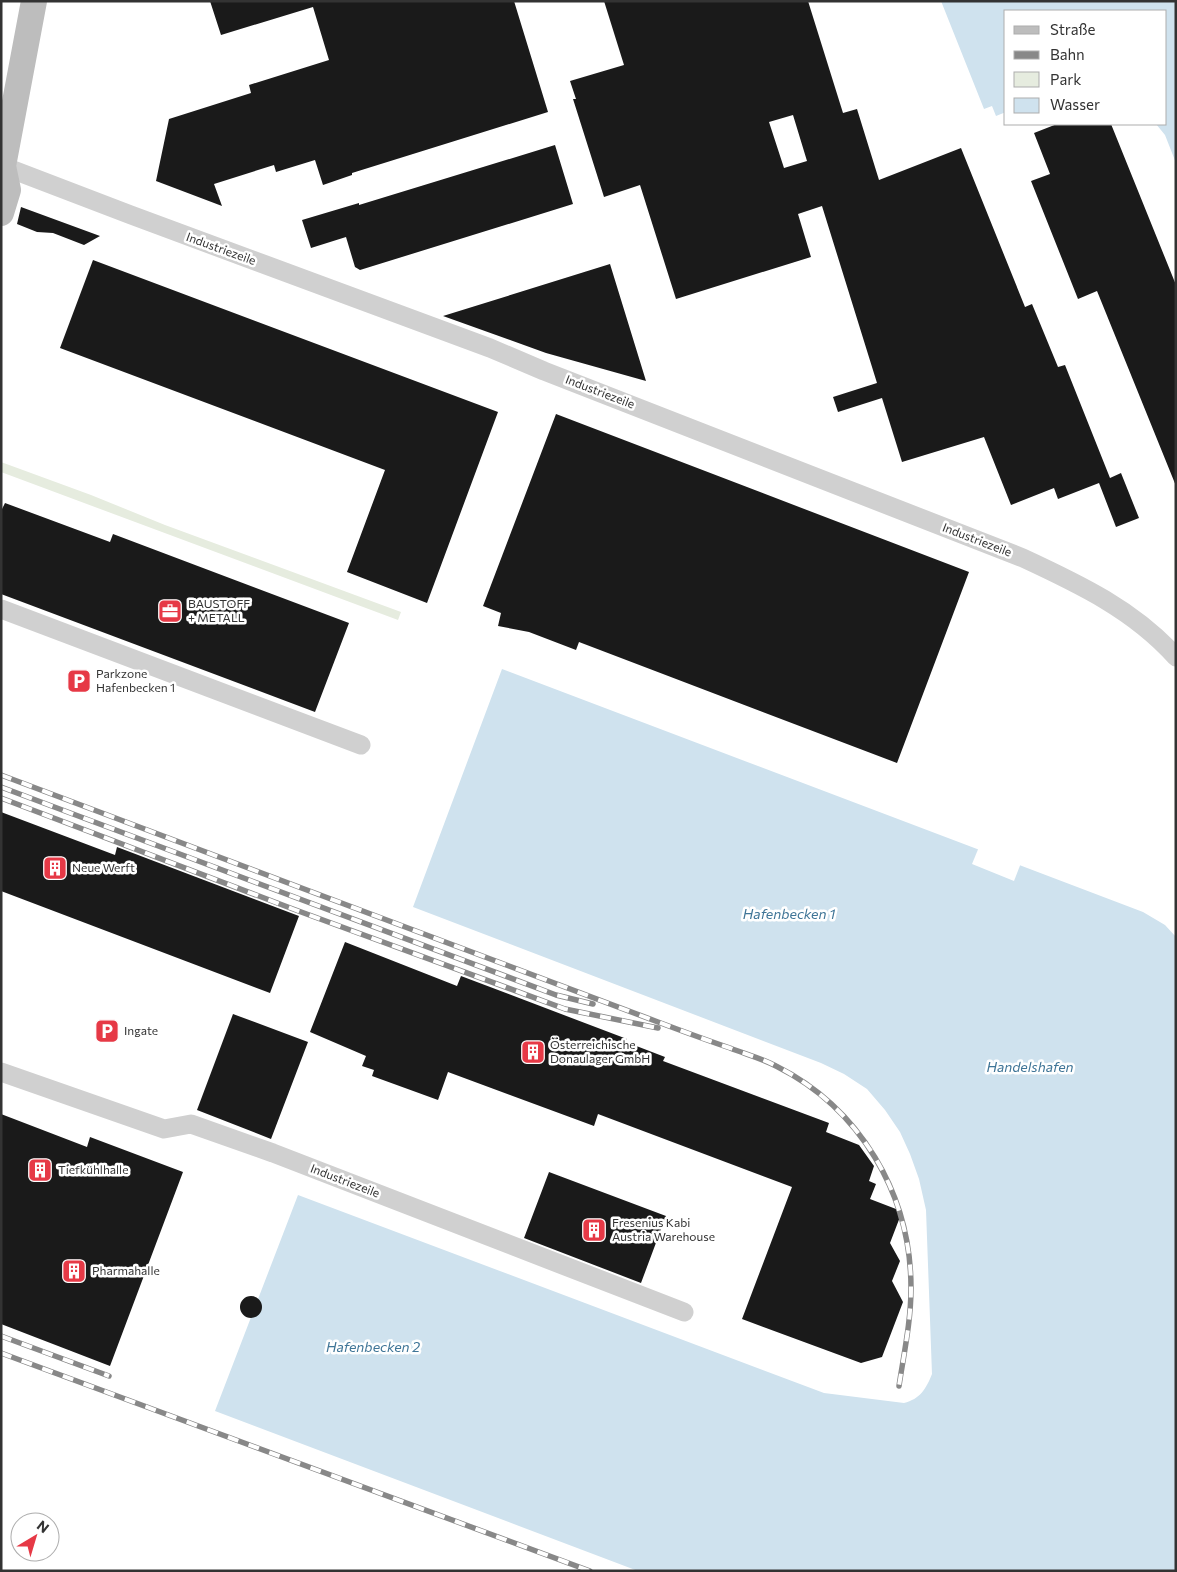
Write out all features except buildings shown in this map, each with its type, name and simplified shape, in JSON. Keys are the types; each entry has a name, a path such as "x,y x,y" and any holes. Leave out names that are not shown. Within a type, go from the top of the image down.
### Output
{"main road":[{"path":"1,213 8,190 2,167 34,1"}],"street":[{"name":"Industriezeile","path":"2,167 490,348 544,371 1023,558 1096,593 1122,609 1158,638 1176,657"},
{"path":"1,609 361,745"},
{"name":"Industriezeile","path":"1,1072 164,1129 191,1124 273,1153 684,1312"}],"green space":[{"path":"1,462 401,612 398,620 1,472"}],"water":[{"path":"941,1 1176,1 1176,163 1165,135 1157,125 1167,125 1167,10 1004,10 1004,113 996,116 992,106 984,109"},
{"path":"502,669 1143,912 1165,925 1176,937 1176,1571 638,1571 215,1411 298,1195 824,1393 904,1403 922,1393 932,1374 926,1210 919,1179 900,1132 867,1089 844,1074 821,1063 413,907"}],"pier":[{"path":"979,847 1021,863 1014,881 972,864"}],"railway":[{"path":"1,775 759,1058 806,1084 833,1105 856,1130 875,1158 890,1188 902,1220 909,1253 911,1300 899,1386"},
{"path":"1,787 556,995 593,1004"},
{"path":"1,798 293,909 565,1009 658,1028"},
{"path":"1,1336 109,1376"},
{"path":"1,1353 590,1571"}],"place":[{"name":"BAUSTOFF + METALL","path":"170,611"},
{"name":"Parkzone Hafenbecken 1","path":"79,681"},
{"name":"Neue Werft","path":"55,868"},
{"name":"Ingate","path":"107,1031"},
{"name":"Österreichische Donaulager GmbH","path":"533,1052"},
{"name":"Tiefkühlhalle","path":"40,1170"},
{"name":"Fresenius Kabi Austria Warehouse","path":"594,1230"},
{"name":"Pharmahalle","path":"74,1271"}],"water label":[{"name":"Hafenbecken 1","path":"789,914"},
{"name":"Handelshafen","path":"1030,1067"},
{"name":"Hafenbecken 2","path":"373,1347"}]}
